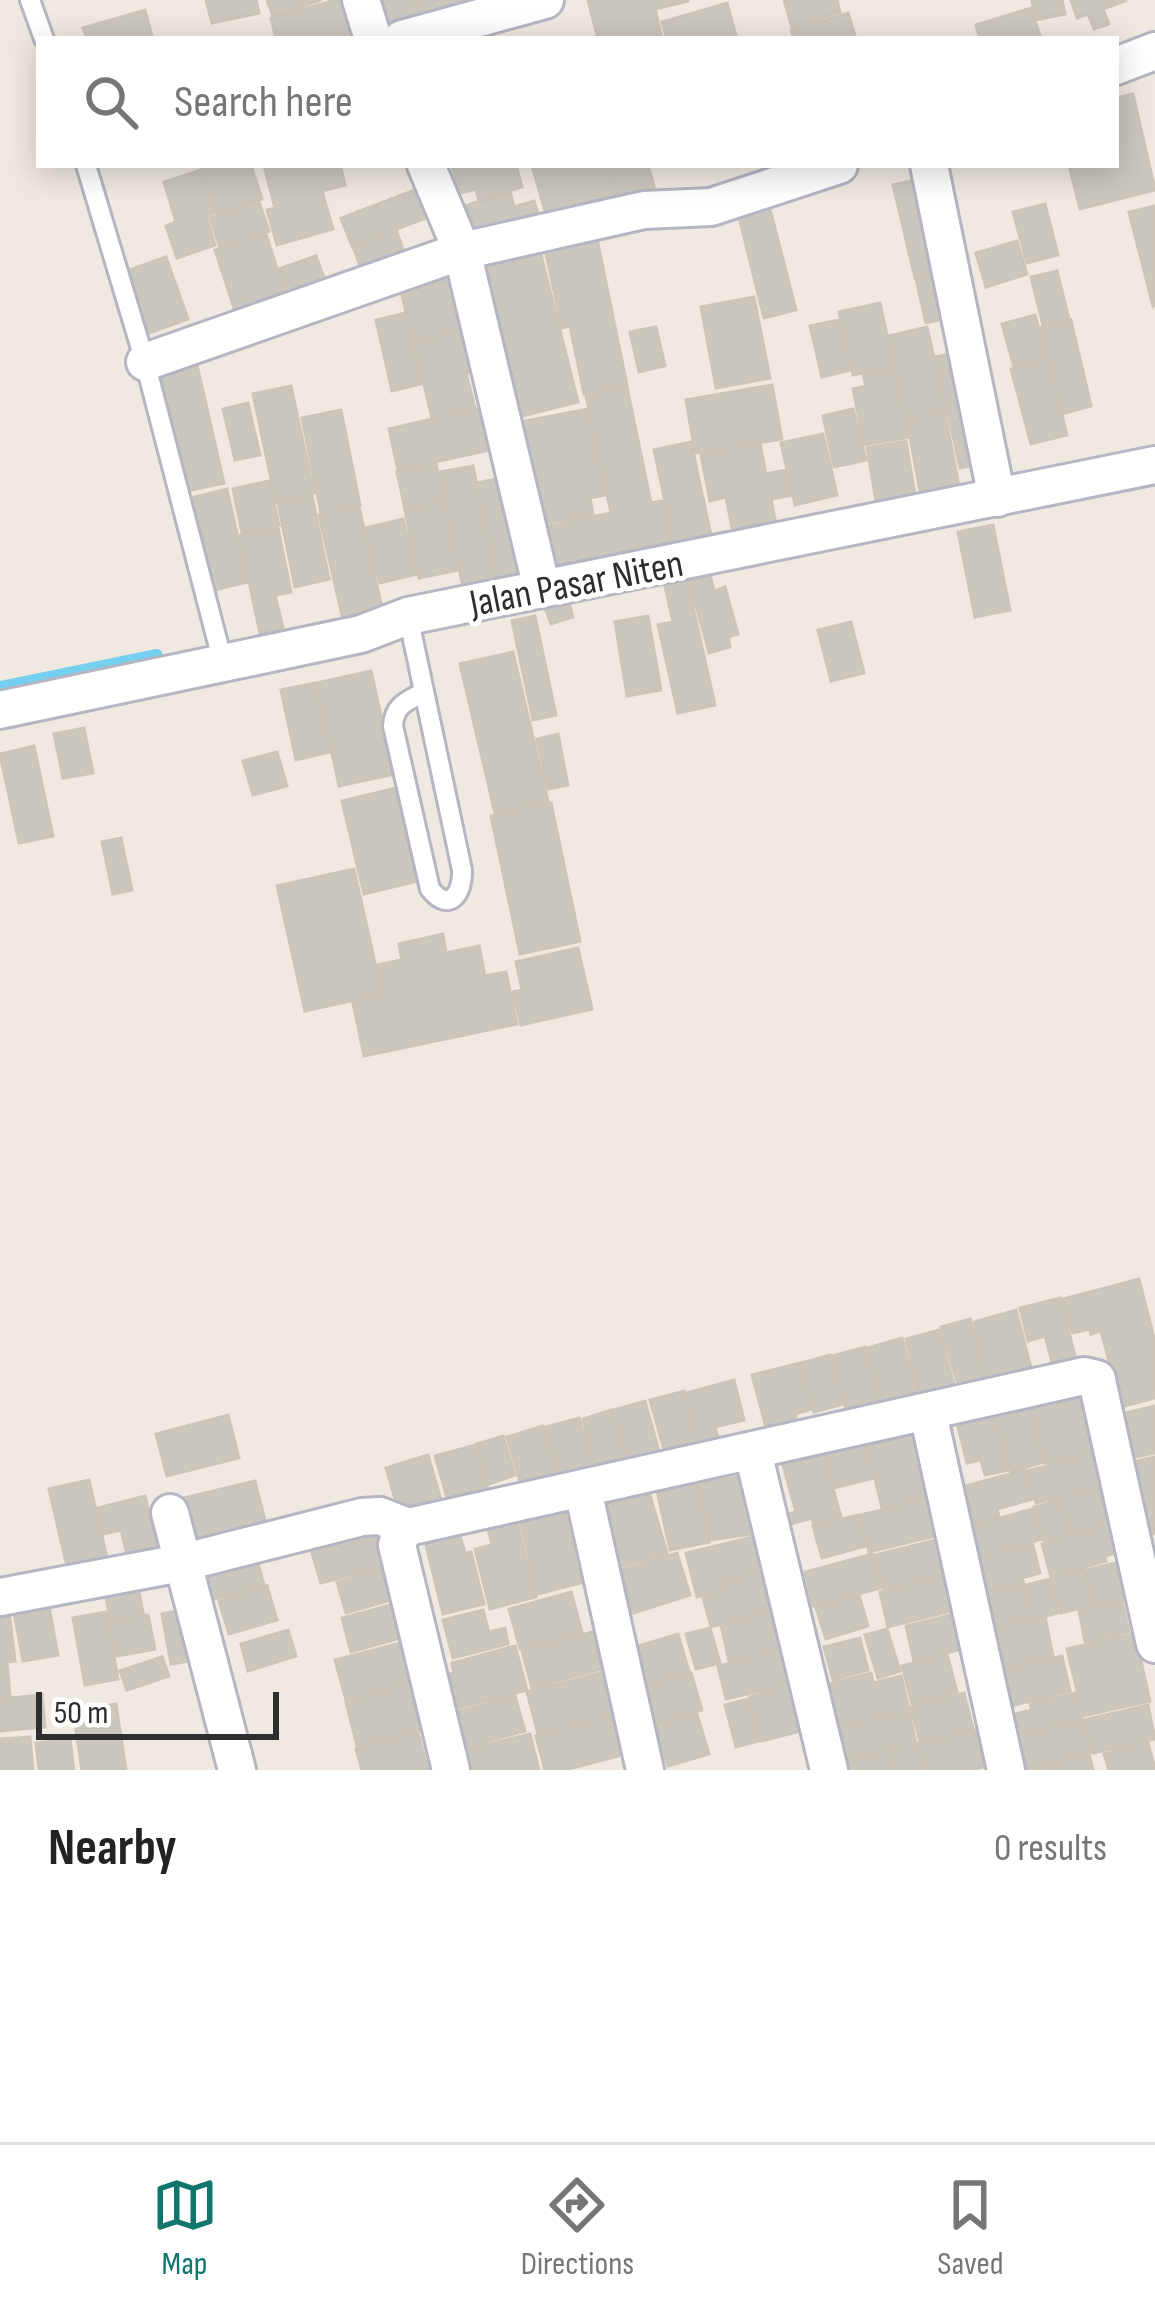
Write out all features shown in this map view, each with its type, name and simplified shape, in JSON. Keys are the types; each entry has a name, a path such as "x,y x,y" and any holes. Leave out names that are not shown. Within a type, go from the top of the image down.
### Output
{"street":[{"path":"361,0 372,36"},
{"path":"413,36 540,1"},
{"path":"1119,65 1155,51"},
{"path":"427,168 462,251 542,589"},
{"path":"146,362 462,251 644,211 711,207 830,168"},
{"path":"929,168 997,497"},
{"name":"Jalan Pasar Niten","path":"0,710 361,634 408,616 1155,465"},
{"path":"0,1597 181,1562 362,1517 380,1516 408,1527 1084,1376 1097,1379 1155,1644"},
{"path":"928,1413 1006,1770"},
{"path":"753,1452 830,1770"},
{"path":"583,1490 645,1770"},
{"path":"170,1513 236,1770"},
{"path":"408,1527 397,1545 451,1770"}],"lane":[{"path":"30,0 43,36"},
{"path":"87,168 146,362 224,663"},
{"path":"408,616 462,870 460,890 445,901 430,889 393,726 401,704 424,692"}],"building":[{"path":"206,0 256,0 259,13 212,23"},
{"path":"267,0 321,0 273,16"},
{"path":"347,0 356,32 275,36 271,18"},
{"path":"376,0 414,0 420,21 375,32"},
{"path":"416,0 468,0 472,12 423,26"},
{"path":"588,0 688,0 655,9 661,36 597,36"},
{"path":"784,0 837,0 840,12 792,27"},
{"path":"1032,0 1062,0 1065,14 1035,20"},
{"path":"1071,0 1127,0 1103,9 1109,24 1094,29 1088,14 1077,18"},
{"path":"727,3 736,36 666,36 662,22"},
{"path":"1031,8 1040,36 979,36 976,25"},
{"path":"145,10 152,36 86,36 83,28"},
{"path":"848,13 855,36 793,36 791,30"},
{"path":"1133,94 1155,190 1080,209 1070,168 1119,168 1119,97"},
{"path":"201,168 252,168 262,199 217,214"},
{"path":"265,168 341,168 345,185 322,191 333,229 277,245 267,210 275,208"},
{"path":"453,168 517,168 522,187 479,200 476,189 460,193"},
{"path":"533,168 609,168 619,206 549,226"},
{"path":"611,168 649,168 656,194 620,204"},
{"path":"201,170 214,213 206,216 215,245 177,258 166,226 176,222 164,182"},
{"path":"924,178 945,271 915,278 893,185"},
{"path":"423,187 434,215 352,246 341,218"},
{"path":"510,192 514,207 534,201 540,220 471,240 461,207"},
{"path":"259,202 269,231 220,248 210,218"},
{"path":"1045,204 1058,255 1027,263 1013,212"},
{"path":"769,205 796,310 764,318 738,213"},
{"path":"1155,206 1155,305 1153,306 1129,212"},
{"path":"595,229 627,385 584,394 570,326 562,328 543,240"},
{"path":"396,230 407,260 364,276 353,247"},
{"path":"266,234 288,303 238,320 215,250"},
{"path":"537,239 578,402 519,417 479,253"},
{"path":"1017,241 1027,274 986,287 976,253"},
{"path":"316,256 327,286 290,299 279,269"},
{"path":"166,257 188,319 146,334 124,272"},
{"path":"1057,271 1069,319 1043,325 1031,277"},
{"path":"943,273 953,317 926,323 916,279"},
{"path":"462,276 474,327 413,342 401,291"},
{"path":"754,297 770,378 716,388 701,307"},
{"path":"880,303 894,366 853,375 839,312"},
{"path":"405,313 421,384 392,391 376,320"},
{"path":"1035,315 1047,358 1014,367 1002,324"},
{"path":"839,320 851,370 822,377 810,326"},
{"path":"1071,320 1091,406 1062,414 1041,327"},
{"path":"656,327 665,366 639,372 630,332"},
{"path":"927,327 946,410 907,419 888,336"},
{"path":"470,330 480,369 466,373 475,408 432,418 414,343"},
{"path":"963,351 987,462 960,468 936,357"},
{"path":"195,356 224,483 187,491 158,365"},
{"path":"1047,359 1067,435 1031,444 1011,369"},
{"path":"895,368 909,437 864,445 853,389 866,386 863,374"},
{"path":"772,385 782,439 695,453 686,400"},
{"path":"291,386 314,493 276,502 253,394"},
{"path":"627,387 651,503 662,501 671,541 553,566 545,527 611,513 586,396"},
{"path":"248,403 260,455 235,460 223,409"},
{"path":"493,405 503,447 398,470 389,429"},
{"path":"588,409 605,495 590,498 593,514 542,524 521,422"},
{"path":"853,409 866,460 834,467 823,416"},
{"path":"341,410 360,505 321,513 302,418"},
{"path":"945,413 959,486 920,492 907,420"},
{"path":"823,434 837,495 795,505 781,443"},
{"path":"906,441 915,495 876,502 867,448"},
{"path":"691,442 712,540 675,548 654,450"},
{"path":"760,443 766,474 786,470 792,495 771,499 776,524 733,533 726,497 710,501 701,455"},
{"path":"436,464 444,500 405,509 397,472"},
{"path":"473,466 497,587 464,593 440,472"},
{"path":"506,477 528,573 498,580 477,483"},
{"path":"269,481 279,525 242,533 233,489"},
{"path":"227,489 248,582 215,590 194,497"},
{"path":"312,496 329,579 295,587 278,503"},
{"path":"444,502 458,570 419,578 405,510"},
{"path":"359,507 383,612 343,620 319,515"},
{"path":"403,519 417,574 380,583 365,528"},
{"path":"993,525 1010,610 975,617 958,532"},
{"path":"278,528 291,592 275,595 283,628 260,633 239,536"},
{"path":"710,575 714,591 725,587 738,634 728,637 730,647 709,653 689,580"},
{"path":"687,580 715,705 678,713 658,625 673,622 665,586"},
{"path":"568,600 573,617 551,624 545,608"},
{"path":"535,616 556,715 533,720 512,621"},
{"path":"648,616 661,690 627,696 615,622"},
{"path":"851,622 864,673 831,681 818,630"},
{"path":"513,652 548,801 495,813 460,664"},
{"path":"371,671 394,774 339,786 317,683"},
{"path":"315,683 330,752 296,760 281,690"},
{"path":"84,728 93,773 63,778 54,734"},
{"path":"558,734 568,785 548,789 537,739"},
{"path":"34,746 53,836 19,843 0,754"},
{"path":"277,752 287,786 253,795 243,761"},
{"path":"396,788 418,881 364,894 342,801"},
{"path":"551,803 580,941 520,954 491,816"},
{"path":"121,838 132,890 113,894 102,842"},
{"path":"354,869 382,994 305,1011 277,886"},
{"path":"443,934 446,953 479,946 485,976 506,972 517,1024 364,1056 353,1003 384,996 377,965 402,960 399,944"},
{"path":"578,948 592,1009 521,1025 513,992 522,990 516,962"},
{"path":"1139,1279 1155,1342 1155,1398 1121,1407 1101,1331 1072,1333 1063,1299"},
{"path":"1060,1298 1076,1360 1053,1366 1045,1336 1028,1341 1020,1308"},
{"path":"1016,1310 1031,1368 989,1380 974,1322"},
{"path":"970,1319 986,1377 958,1385 941,1327"},
{"path":"939,1330 956,1392 922,1401 906,1339"},
{"path":"902,1338 919,1398 883,1408 867,1348"},
{"path":"865,1347 880,1401 846,1410 832,1356"},
{"path":"830,1355 844,1404 814,1412 801,1363"},
{"path":"800,1363 812,1409 795,1414 797,1423 767,1431 752,1375"},
{"path":"734,1380 744,1420 715,1427 719,1441 700,1446 686,1393"},
{"path":"684,1391 699,1448 666,1457 650,1400"},
{"path":"1081,1395 1096,1451 1046,1464 1031,1409"},
{"path":"645,1401 660,1455 630,1464 614,1410"},
{"path":"1155,1406 1155,1453 1131,1458 1120,1414"},
{"path":"1028,1408 1044,1462 1011,1472 996,1417"},
{"path":"612,1410 627,1462 597,1471 583,1419"},
{"path":"994,1414 1008,1470 985,1475 981,1460 967,1463 957,1423"},
{"path":"228,1415 239,1458 167,1476 156,1434"},
{"path":"579,1418 594,1468 561,1478 546,1427"},
{"path":"543,1426 559,1481 523,1491 507,1437"},
{"path":"912,1430 928,1497 882,1508 866,1441"},
{"path":"503,1436 515,1475 489,1484 477,1444"},
{"path":"865,1438 874,1478 834,1488 824,1448"},
{"path":"475,1445 489,1493 449,1504 435,1456"},
{"path":"823,1453 841,1517 814,1525 812,1518 791,1524 788,1514 796,1512 783,1465"},
{"path":"1094,1454 1103,1486 1036,1503 1027,1471"},
{"path":"428,1455 443,1507 401,1519 386,1468"},
{"path":"1155,1457 1155,1533 1149,1535 1133,1462"},
{"path":"1025,1470 1033,1499 997,1509 999,1517 968,1525 962,1504 969,1503 965,1486"},
{"path":"742,1476 752,1534 710,1540 700,1484"},
{"path":"696,1478 709,1542 670,1550 656,1486"},
{"path":"89,1480 109,1566 69,1575 49,1489"},
{"path":"255,1481 269,1536 197,1554 183,1498"},
{"path":"1104,1487 1114,1522 1070,1534 1061,1499"},
{"path":"649,1492 667,1553 619,1567 600,1507"},
{"path":"145,1496 160,1557 129,1564 121,1530 103,1534 97,1508"},
{"path":"931,1498 940,1535 869,1552 860,1515"},
{"path":"1059,1500 1070,1536 1045,1543 1034,1507"},
{"path":"564,1509 581,1583 538,1594 520,1520"},
{"path":"1033,1509 1042,1539 975,1558 967,1527"},
{"path":"858,1515 866,1546 822,1558 813,1526"},
{"path":"516,1518 536,1597 490,1609 475,1549 492,1545 487,1525"},
{"path":"378,1520 391,1564 321,1583 308,1540"},
{"path":"1115,1525 1122,1551 1105,1556 1106,1561 1051,1577 1042,1544"},
{"path":"459,1532 465,1553 471,1552 484,1604 443,1614 425,1541"},
{"path":"761,1535 770,1569 723,1581 725,1590 697,1597 686,1553"},
{"path":"940,1539 949,1573 884,1589 875,1555"},
{"path":"1033,1545 1040,1573 1022,1578 1024,1584 986,1592 978,1557"},
{"path":"254,1549 264,1585 211,1600 201,1563"},
{"path":"677,1553 690,1595 633,1613 620,1570"},
{"path":"872,1554 881,1588 813,1606 805,1572"},
{"path":"1123,1561 1131,1597 1094,1606 1086,1570"},
{"path":"389,1567 398,1598 346,1613 337,1582"},
{"path":"1084,1569 1093,1605 1061,1613 1052,1577"},
{"path":"770,1571 780,1608 711,1627 703,1597 726,1591 724,1582"},
{"path":"947,1576 955,1610 888,1627 880,1592"},
{"path":"1050,1579 1058,1613 1035,1619 1026,1585"},
{"path":"137,1580 143,1613 110,1619 104,1587"},
{"path":"1025,1585 1033,1617 994,1627 986,1595"},
{"path":"267,1586 277,1620 229,1634 219,1601"},
{"path":"571,1592 582,1632 520,1649 509,1609"},
{"path":"859,1595 868,1626 826,1639 816,1608"},
{"path":"1122,1601 1129,1632 1085,1642 1079,1610"},
{"path":"394,1604 404,1637 351,1652 342,1618"},
{"path":"49,1607 58,1655 23,1661 14,1613"},
{"path":"180,1610 189,1661 171,1664 162,1614"},
{"path":"483,1610 489,1632 505,1628 508,1644 453,1658 443,1620"},
{"path":"783,1610 791,1647 729,1661 721,1625"},
{"path":"9,1611 15,1661 7,1662 10,1696 0,1697 0,1612"},
{"path":"106,1612 118,1679 85,1685 73,1618"},
{"path":"958,1613 967,1648 914,1661 906,1626"},
{"path":"148,1615 155,1649 117,1656 110,1622"},
{"path":"1045,1617 1053,1656 1004,1667 995,1628"},
{"path":"710,1628 720,1663 696,1669 686,1634"},
{"path":"887,1629 900,1671 878,1678 865,1635"},
{"path":"288,1630 296,1656 248,1671 241,1644"},
{"path":"592,1632 602,1669 532,1688 522,1651"},
{"path":"678,1634 689,1671 646,1684 635,1647"},
{"path":"1135,1634 1150,1701 1083,1716 1067,1649"},
{"path":"860,1638 868,1670 833,1680 824,1647"},
{"path":"404,1642 415,1681 346,1700 335,1660"},
{"path":"515,1646 527,1690 459,1708 450,1674 454,1673 452,1663"},
{"path":"789,1649 790,1684 726,1699 718,1666"},
{"path":"947,1654 957,1692 912,1704 902,1666"},
{"path":"1062,1656 1070,1691 1011,1706 1003,1670"},
{"path":"162,1657 169,1676 127,1690 120,1671"},
{"path":"604,1672 615,1714 538,1734 527,1692"},
{"path":"691,1673 702,1710 657,1723 646,1686"},
{"path":"871,1673 873,1683 901,1676 909,1709 840,1727 829,1684"},
{"path":"414,1684 426,1728 357,1746 346,1702"},
{"path":"790,1686 801,1731 762,1741 750,1697"},
{"path":"964,1693 973,1729 920,1742 911,1707"},
{"path":"1075,1693 1082,1719 1016,1736 1011,1715 1032,1710 1030,1704"},
{"path":"42,1695 45,1727 0,1731 0,1699"},
{"path":"515,1696 525,1731 466,1747 457,1712"},
{"path":"748,1699 759,1741 736,1747 725,1705"},
{"path":"116,1704 126,1770 82,1770 73,1711"},
{"path":"1148,1705 1155,1739 1093,1753 1084,1720"},
{"path":"909,1711 916,1743 846,1760 838,1728"},
{"path":"697,1714 709,1754 668,1766 656,1725"},
{"path":"616,1716 626,1754 565,1770 545,1770 536,1736"},
{"path":"1082,1720 1091,1752 1024,1770 1016,1738"},
{"path":"975,1731 983,1767 925,1770 918,1744"},
{"path":"418,1733 428,1770 362,1770 356,1749"},
{"path":"530,1734 539,1770 470,1770 464,1750"},
{"path":"30,1737 33,1770 0,1770 0,1739"},
{"path":"70,1739 74,1770 39,1770 36,1743"},
{"path":"1148,1742 1155,1770 1109,1770 1104,1754"},
{"path":"916,1743 923,1770 893,1770 888,1750"},
{"path":"888,1751 892,1770 846,1770 844,1762"},
{"path":"1089,1754 1093,1770 1033,1770"}],"waterway":[{"path":"0,686 157,654"}]}
